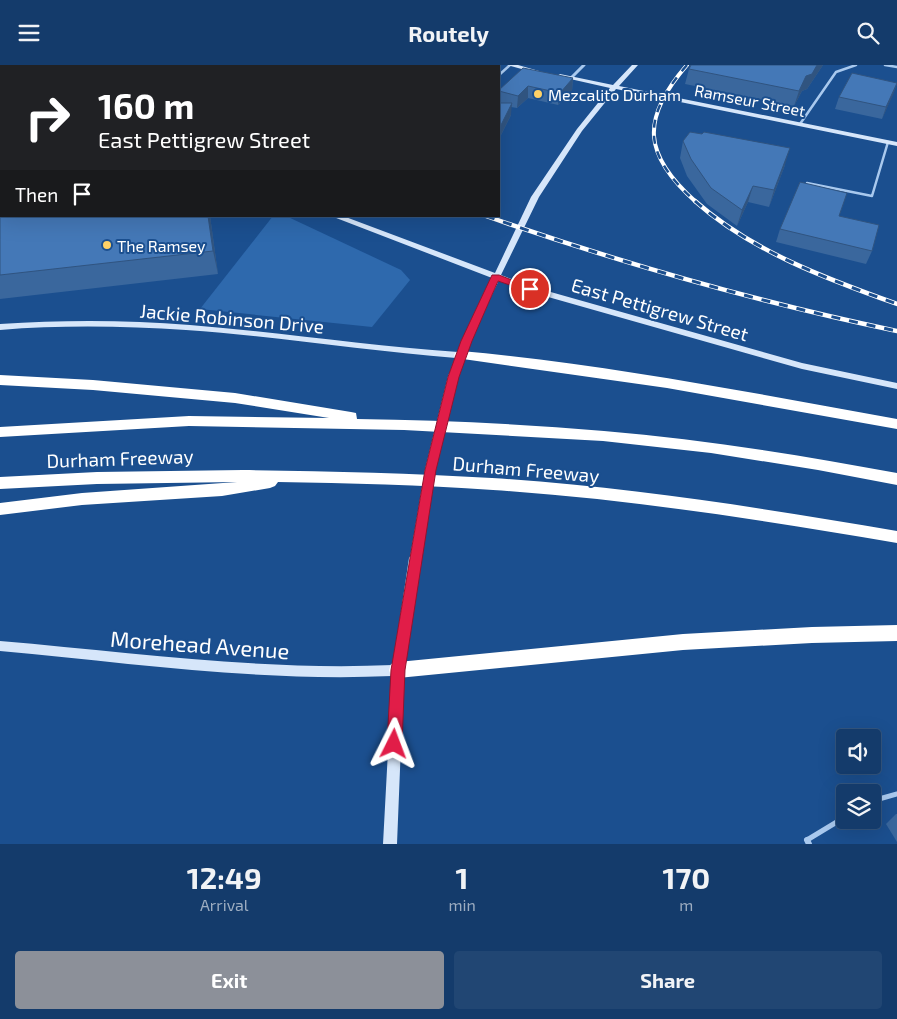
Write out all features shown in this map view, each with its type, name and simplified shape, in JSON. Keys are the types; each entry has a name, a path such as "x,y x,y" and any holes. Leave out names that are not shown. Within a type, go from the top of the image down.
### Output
{"highway":[{"path":"461,355 506,359 667,383 897,424"},
{"path":"0,380 93,385 235,398 404,425"},
{"name":"Durham Freeway","path":"0,432 189,421 404,425 613,437 711,448 818,464 897,479"},
{"name":"Durham Freeway","path":"0,483 54,479 221,475 308,476 491,484 704,507 897,537"},
{"path":"0,509 82,499 222,490 308,476"},
{"path":"398,670 555,653 673,643 842,633 897,633"}],"street":[{"path":"510,65 544,73"},
{"path":"570,79 584,65"},
{"path":"390,844 398,670 430,470 453,377 495,277 535,197 579,130 613,88 635,65"},
{"name":"Ramseur Street","path":"553,75 897,144"},
{"name":"East Pettigrew Street","path":"338,217 495,277 606,312 793,363 897,386"},
{"name":"Jackie Robinson Drive","path":"0,327 60,324 138,325 248,332 410,353 461,355"},
{"name":"Morehead Avenue","path":"0,646 201,667 311,672 398,670"}],"lane":[{"path":"500,74 510,65"},
{"path":"800,124 836,72 856,65"},
{"path":"885,65 897,67"},
{"path":"808,183 872,196 888,142"},
{"path":"881,798 897,794"},
{"path":"808,842 836,823"}],"shaded area":[{"path":"272,217 288,217 401,270 410,280 372,327 200,309"}],"building":[{"path":"691,65 817,65 812,74 806,76 799,91 689,69"},
{"path":"523,68 573,78 560,93 528,86 518,96 500,91 500,89"},
{"path":"852,73 897,83 886,107 839,97"},
{"path":"500,103 512,103 501,125"},
{"path":"690,132 702,134 704,132 790,148 774,190 753,186 742,210 711,188 691,159 683,141"},
{"path":"800,182 847,193 839,216 879,225 872,251 780,229"},
{"name":"The Ramsey","path":"0,217 208,217 213,251 0,275"}],"railway":[{"path":"687,65 672,84 661,103 655,120 654,136 657,152 666,168 678,185 696,202"},
{"path":"695,201 740,235 765,249 817,274 897,304"},
{"path":"489,217 587,250 690,280 845,320 897,331"}],"place":[{"name":"Mezcalito Durham","path":"538,94"},
{"name":"The Ramsey","path":"107,245"}],"route":[{"path":"394,744 398,670 415,558 430,470 453,377 466,341 495,277 530,289"}]}
